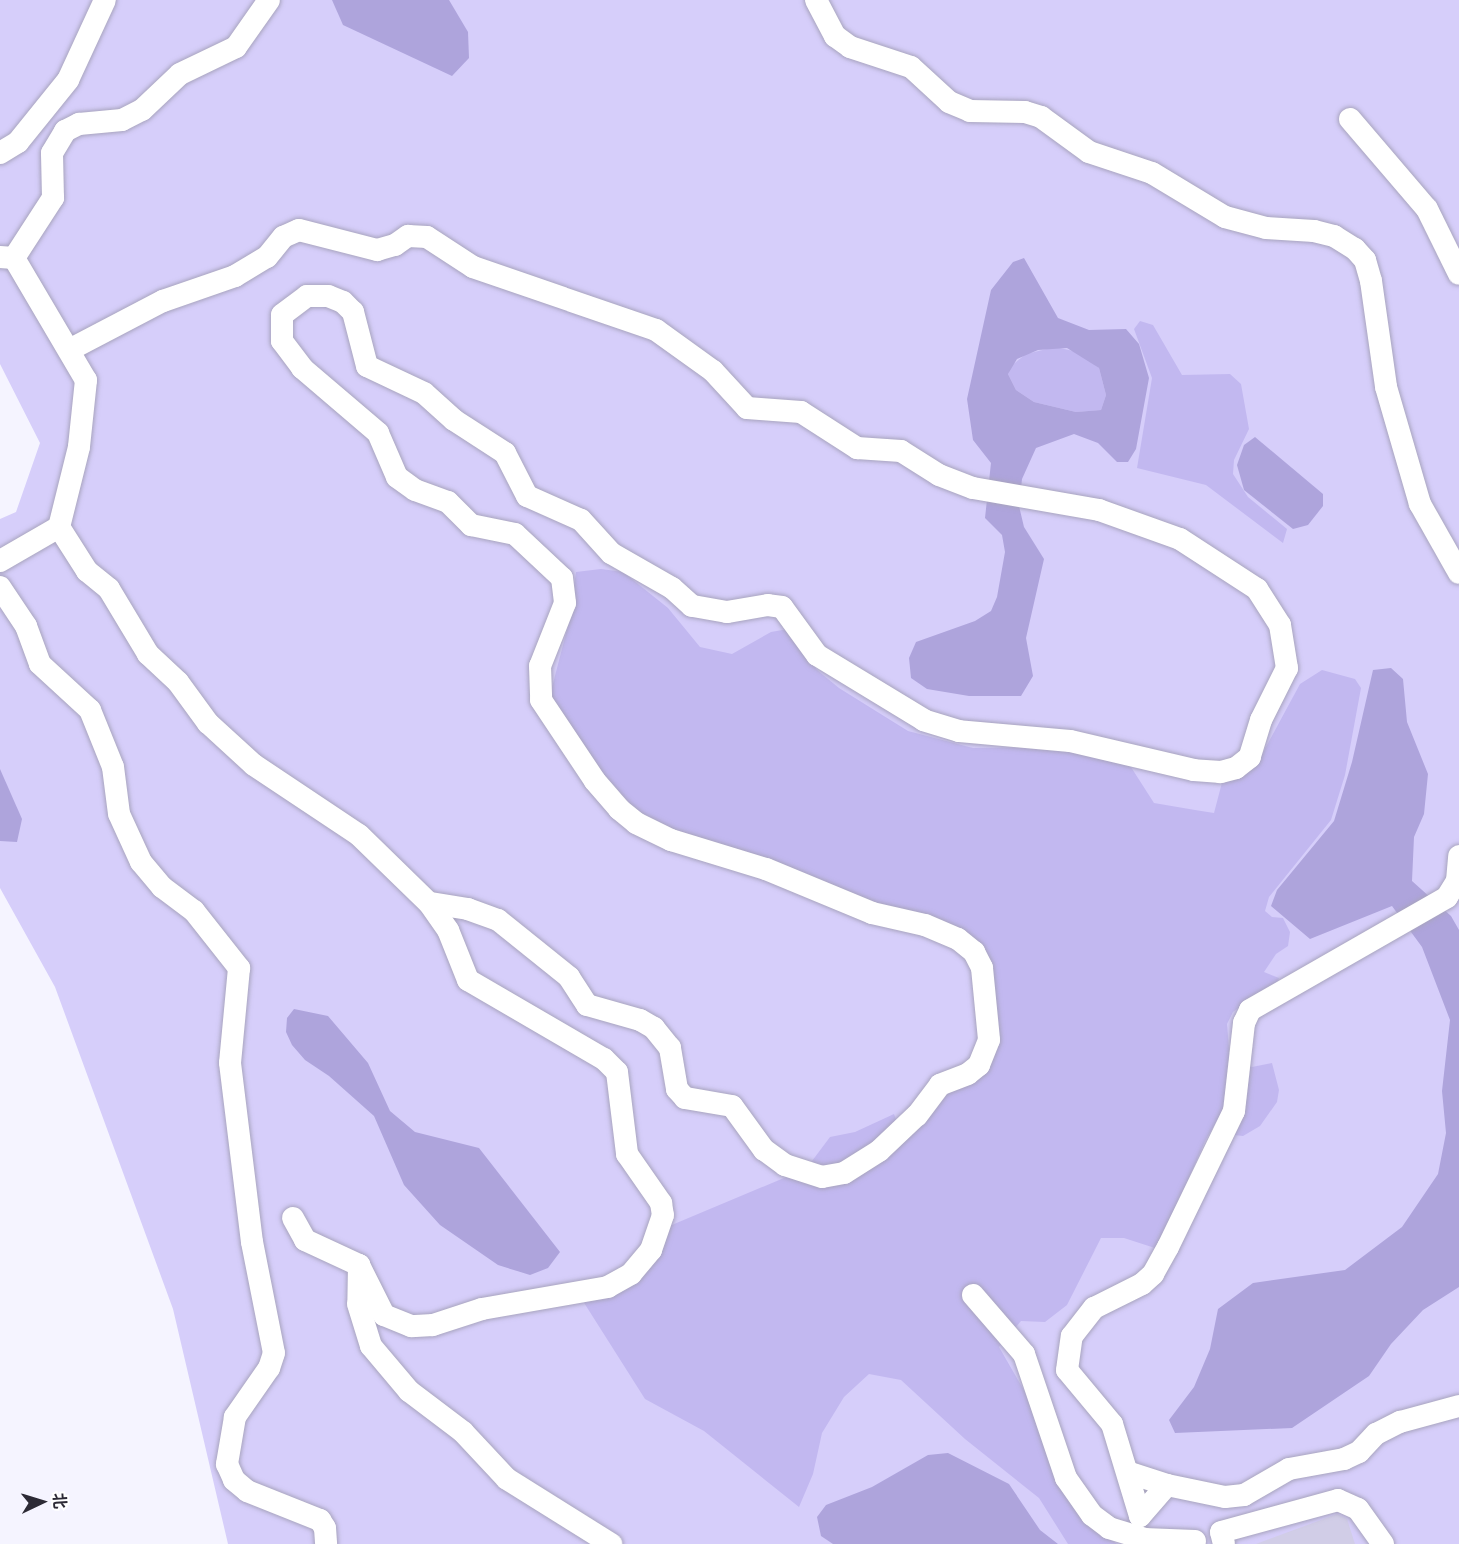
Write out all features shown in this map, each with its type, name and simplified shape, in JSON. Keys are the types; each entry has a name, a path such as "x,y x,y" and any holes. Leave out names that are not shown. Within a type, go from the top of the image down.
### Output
{"lane":[{"path":"0,153 18,142 69,80 105,0"},
{"path":"0,561 59,527 79,447 86,380 71,350 7,258 53,198 52,153 65,131 79,124 122,120 142,110 180,74 236,47 269,0"},
{"path":"816,0 835,36 850,47 910,67 950,102 970,111 1025,112 1041,117 1089,153 1152,174 1225,217 1266,228 1324,233 1356,249 1365,260 1371,281 1386,387 1420,504 1459,573"},
{"path":"1350,119 1427,209 1459,274"},
{"path":"71,350 163,301 235,276 267,257 283,237 299,230 377,250 395,245 408,236 427,237 473,267 656,330 713,371 747,408 801,412 857,448 901,451 939,474 973,488 1099,510 1180,539 1257,589 1280,625 1287,668 1261,720 1250,757 1236,768 1221,772 1194,770 1070,741 959,731 924,720 818,655 782,607 768,605 727,612 692,606 672,588 611,553 581,520 527,496 505,453 454,420 424,393 367,366 353,312 342,302 328,296 307,296 282,315 282,341 302,368 378,433 397,477 415,490 448,502 471,525 515,534 562,578 566,603 540,666 541,700 595,782 619,809 636,823 671,840 766,869 872,913 925,925 958,939 974,952 982,968 989,1040 979,1065 968,1074 940,1085 917,1116 879,1151 844,1173 822,1177 785,1165 764,1150 732,1106 685,1098 677,1089 670,1048 654,1028 640,1020 587,1005 569,977 498,920 468,909 429,903"},
{"path":"59,527 87,571 109,589 148,654 178,682 208,723 254,765 359,835 429,903 448,930 468,980 604,1059 617,1071 627,1155 661,1203 662,1225 651,1250 631,1274 608,1287 483,1309 433,1325 402,1324 384,1315 359,1265 305,1240 293,1218"},
{"path":"0,586 26,626 40,664 90,710 113,767 119,814 141,862 162,887 194,911 239,968 230,1064 252,1242 274,1353 235,1417 227,1464 234,1480 247,1491 320,1520 325,1528 326,1544"},
{"path":"1167,1485 1140,1516 1130,1473 1112,1424 1067,1370 1072,1336 1094,1308 1142,1284 1153,1274 1234,1111 1244,1023 1250,1010 1447,897 1457,881 1459,856"},
{"path":"359,1265 357,1304 371,1346 408,1391 463,1432 507,1479 611,1544"},
{"path":"973,1295 1024,1354 1066,1478 1092,1515 1109,1528 1144,1539 1196,1542 1222,1538 1338,1500 1358,1509 1383,1544"},
{"path":"1130,1473 1167,1485 1225,1497 1244,1495 1289,1469 1344,1459 1359,1452 1376,1434 1401,1422 1459,1406"}],"shaded area":[{"path":"0,0 1459,0 1459,1544 228,1544 173,1309 55,987 0,888 0,519 16,512 40,443 0,364"},
{"path":"332,0 449,0 468,32 469,58 452,76 343,25"},
{"path":"1024,258 1058,318 1089,330 1126,329 1139,344 1149,378 1136,449 1128,462 1117,462 1098,443 1074,434 1036,448 1022,479 1019,506 1024,527 1044,559 1026,638 1033,676 1021,696 969,696 927,689 911,678 909,658 916,642 975,621 991,611 997,597 1005,552 1002,535 985,518 991,463 973,440 967,399 991,290 1013,262","holes":["1067,348 1099,368 1106,395 1101,410 1076,412 1034,402 1016,390 1008,374 1017,359 1038,350"]},
{"path":"1140,321 1153,325 1182,375 1230,374 1241,384 1249,429 1234,460 1233,474 1248,497 1287,529 1283,543 1206,485 1137,468 1152,378 1134,329"},
{"path":"1055,347 1078,352 1099,368 1106,395 1101,410 1076,412 1034,402 1016,390 1008,374 1011,366 1026,354"},
{"path":"1255,437 1323,494 1323,506 1308,525 1293,529 1244,490 1237,465 1244,445"},
{"path":"601,569 623,572 668,608 700,647 732,654 771,632 788,629 817,670 839,688 908,731 973,748 1060,747 1129,764 1154,803 1214,813 1224,775 1260,758 1300,684 1322,670 1355,679 1361,688 1345,775 1331,820 1269,897 1265,911 1272,917 1283,918 1290,932 1288,946 1276,954 1264,972 1279,978 1275,988 1246,1002 1233,1012 1227,1024 1230,1061 1252,1067 1272,1063 1279,1090 1277,1102 1260,1126 1243,1136 1234,1135 1218,1119 1205,1141 1158,1249 1124,1238 1101,1238 1067,1305 1045,1322 1021,1321 999,1347 1041,1420 1087,1524 1117,1544 1068,1544 1039,1498 965,1439 901,1380 869,1374 844,1397 822,1433 813,1474 799,1507 704,1431 645,1399 581,1298 614,1291 667,1227 791,1175 818,1182 812,1161 830,1137 855,1132 894,1114 903,1139 921,1127 948,1085 980,1075 985,959 643,818 591,760 550,695 569,622 576,572"},
{"path":"1391,668 1403,679 1407,722 1428,774 1424,814 1414,837 1412,881 1451,916 1459,930 1459,1287 1423,1310 1391,1344 1369,1376 1292,1428 1175,1433 1169,1420 1194,1387 1210,1349 1218,1309 1253,1283 1345,1270 1402,1227 1438,1174 1446,1133 1442,1091 1450,1020 1422,947 1392,906 1310,939 1271,906 1277,890 1334,821 1352,762 1373,670"},
{"path":"0,769 22,819 17,842 0,841"},
{"path":"294,1009 328,1016 368,1063 390,1111 415,1132 479,1148 560,1252 548,1268 530,1275 498,1265 440,1225 404,1185 374,1116 329,1076 305,1060 292,1045 286,1032 287,1018"},
{"path":"948,1453 1009,1484 1040,1530 1058,1544 833,1544 821,1536 817,1517 826,1505 872,1487 928,1455"}],"building":[{"path":"1337,1514 1347,1519 1355,1544 1256,1544"}]}
